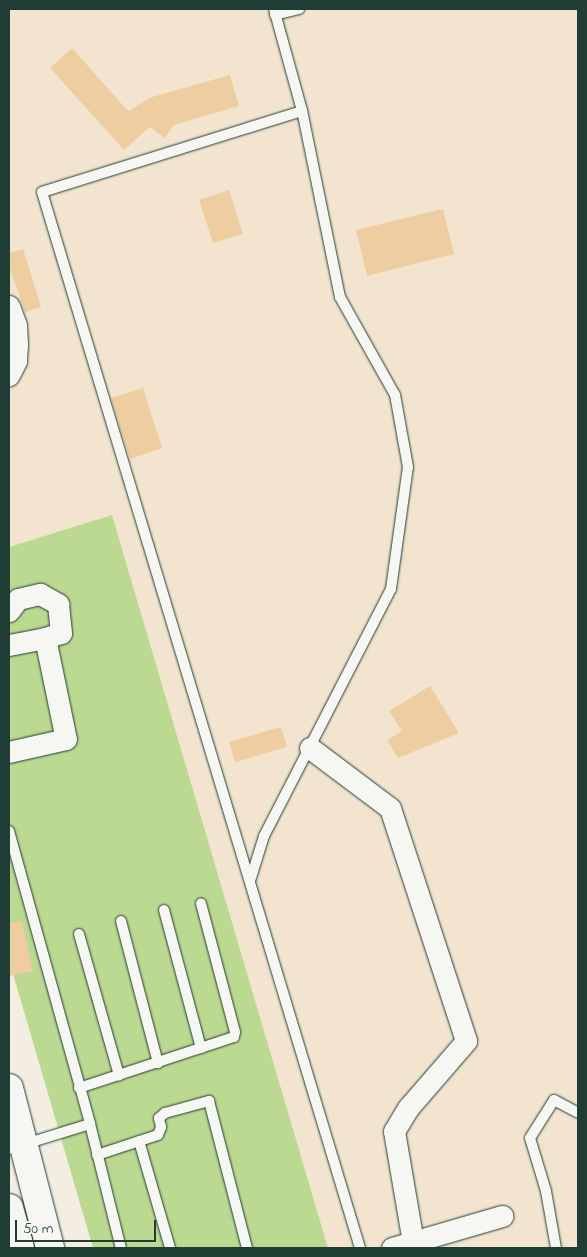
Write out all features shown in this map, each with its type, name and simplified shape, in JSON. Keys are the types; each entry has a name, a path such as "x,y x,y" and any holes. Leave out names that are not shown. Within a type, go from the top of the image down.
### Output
{"main road":[{"path":"9,1088 16,1147 50,1248"},
{"path":"9,1208 20,1248"}],"street":[{"path":"9,306 16,325 17,346 16,362 9,376"},
{"path":"9,611 18,599 40,594 58,604 61,633 9,645"},
{"path":"9,752 66,738 45,638"},
{"path":"310,748 390,808 466,1041 408,1108 394,1131 413,1242"},
{"path":"392,1248 502,1216"}],"lane":[{"path":"250,882 264,836 391,589 408,454 395,395 340,297 302,112 274,12 299,9"},
{"path":"302,112 42,192 360,1248"},
{"path":"9,831 90,1124 121,1248"},
{"path":"79,1088 234,1037 236,1032 200,903"},
{"path":"164,910 201,1048"},
{"path":"121,921 158,1062"},
{"path":"80,934 119,1075"},
{"path":"556,1248 546,1191 530,1138 554,1100 578,1113"},
{"path":"97,1155 158,1135 161,1115 210,1101 247,1248"},
{"path":"16,1147 90,1124"},
{"path":"139,1141 170,1248"}],"shaded area":[{"path":"9,9 578,9 578,1248 328,1248 112,515 9,547"}],"green space":[{"path":"112,515 328,1248 93,1248 9,960 9,547"}],"building":[{"path":"72,48 128,111 152,97 230,75 239,106 174,125 165,138 150,127 124,150 50,68"},
{"path":"229,190 243,234 213,243 199,200"},
{"path":"443,209 454,254 367,276 356,230"},
{"path":"23,249 41,307 25,312 9,266 9,253"},
{"path":"143,388 162,448 130,459 111,398"},
{"path":"430,686 459,733 398,758 387,740 402,731 389,711"},
{"path":"281,727 287,747 235,762 229,742"},
{"path":"22,921 33,971 9,976 9,923"}]}
